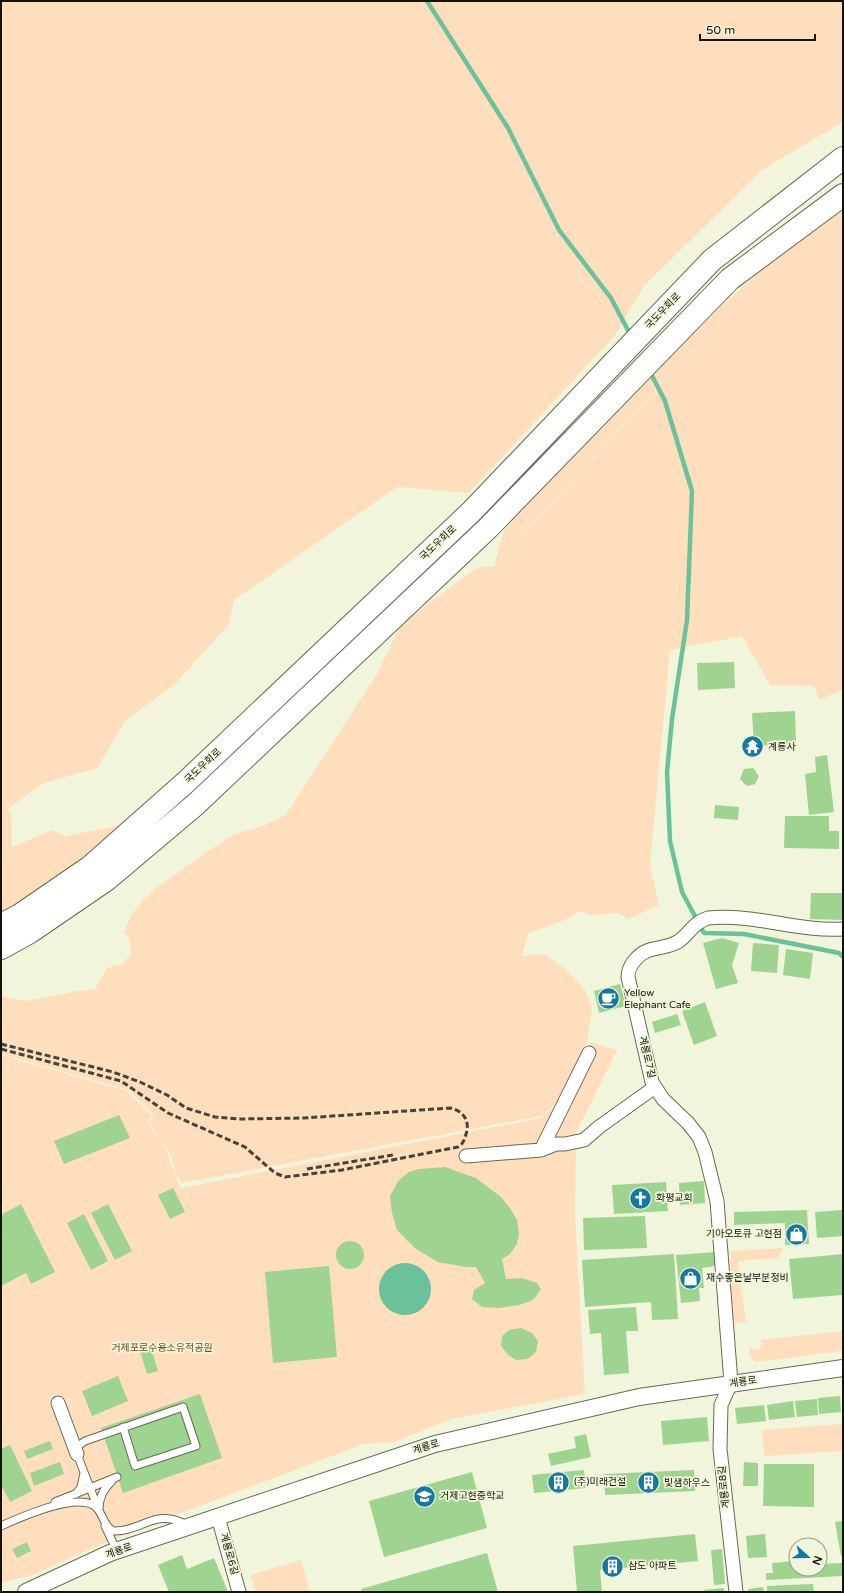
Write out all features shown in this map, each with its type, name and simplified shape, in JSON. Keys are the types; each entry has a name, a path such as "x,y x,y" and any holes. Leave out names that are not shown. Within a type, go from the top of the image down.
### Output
{"highway":[{"name":"국도우회로","path":"25,923 186,782 471,512 712,260 843,158"},
{"path":"1,948 25,923 106,880 195,805 488,528 730,279 843,195"},
{"path":"1,925 25,923"}],"street":[{"name":"계룡로7길","path":"731,1383 717,1202 705,1152 699,1137 692,1128 663,1100 655,1087 650,1075 628,972 630,967 646,950 680,940 690,928 702,920 727,918 827,930 843,929"},
{"path":"541,1150 589,1053"},
{"path":"466,1156 541,1150 556,1144 565,1144 584,1140 599,1127 655,1087"},
{"name":"계룡로","path":"26,1592 117,1551 435,1444 639,1397 843,1368"},
{"name":"계룡로8길","path":"731,1383 721,1405 720,1449 736,1592"},
{"path":"58,1403 77,1454"},
{"name":"계룡로6길","path":"218,1516 240,1592"}],"lane":[{"path":"117,1551 99,1511 77,1454 77,1449 81,1442 123,1427 183,1407 196,1446 135,1466 123,1427"},
{"path":"76,1494 81,1486 84,1473"},
{"path":"1,1526 117,1477 108,1485 101,1496 99,1511"},
{"path":"33,1512 66,1503 83,1502 94,1506 99,1511"},
{"path":"105,1524 109,1529 118,1531 155,1519 174,1519 189,1526"}],"green space":[{"path":"1,1 843,1 843,122 762,170 644,286 616,334 469,493 397,487 234,600 229,624 175,684 125,721 97,768 44,783 7,809 11,813 12,847 52,830 65,836 64,842 66,836 132,823 81,866 1,913"},
{"path":"843,211 843,690 819,700 814,686 770,685 742,636 670,650 650,864 659,905 628,919 618,913 590,915 580,911 568,919 528,933 522,956 544,954 565,969 585,990 592,1008 587,1041 567,1086 556,1104 541,1116 181,1183 175,1171 171,1156 149,1122 154,1115 129,1090 1,1054 1,996 26,1001 95,989 107,968 123,964 131,953 130,939 124,932 131,916 142,901 158,887 208,851 235,834 260,827 286,815 377,674 401,624 478,567 495,566 703,339 722,315 703,338 494,566 504,530 673,354 718,309 766,267 816,228"},
{"name":"거제포로수용소유적공원","path":"590,1042 617,1050 576,1133 575,1216 585,1394 452,1419 394,1442 364,1444 165,1519 97,1546 33,1575 1,1583 1,1055 127,1091 152,1116 147,1122 159,1138 166,1151 181,1188 541,1118 557,1105 580,1064"},
{"path":"783,1248 778,1258 738,1261 746,1322 738,1322 736,1325 733,1313 730,1277 731,1251"},
{"path":"843,1331 843,1351 755,1362 749,1353 750,1348 758,1350 760,1348 762,1343 759,1340"},
{"path":"842,1424 843,1451 764,1456 762,1430"},
{"path":"301,1560 310,1592 256,1592 251,1575"}],"shaded area":[{"path":"400,1263 410,1263 424,1270 431,1284 431,1294 424,1308 410,1315 400,1315 390,1311 383,1304 379,1294 379,1284 383,1274 390,1267"}],"building":[{"path":"734,662 735,688 698,690 697,663"},
{"path":"795,711 796,744 754,746 752,713"},
{"path":"827,755 834,812 809,815 805,774 816,772 815,757"},
{"path":"753,768 759,776 755,784 747,786 740,779 744,769"},
{"path":"715,805 739,807 738,820 714,818"},
{"path":"785,816 829,816 829,831 839,831 839,849 784,848"},
{"path":"811,893 843,893 843,920 810,919"},
{"path":"722,938 739,943 732,965 738,983 716,989 703,943"},
{"path":"753,943 779,945 777,973 751,971"},
{"path":"786,949 813,953 810,979 783,975"},
{"path":"620,984 626,1006 599,1013 594,991"},
{"path":"705,1002 717,1036 694,1045 682,1011"},
{"path":"677,1014 681,1025 655,1033 652,1022"},
{"path":"119,1115 130,1138 64,1164 54,1141"},
{"path":"445,1167 476,1178 501,1197 510,1208 517,1220 519,1233 517,1244 510,1254 502,1259 506,1279 522,1278 537,1283 541,1289 531,1301 519,1305 499,1308 482,1307 472,1299 474,1290 485,1283 476,1267 466,1267 438,1262 416,1249 397,1230 392,1213 390,1196 398,1181 409,1172 419,1169"},
{"path":"704,1181 705,1203 680,1205 679,1183"},
{"name":"화평교회","path":"666,1182 668,1211 614,1214 612,1185"},
{"path":"173,1188 185,1212 170,1219 158,1195"},
{"path":"21,1204 55,1272 31,1284 26,1273 1,1286 1,1237 3,1236 1,1232 1,1215"},
{"path":"108,1204 132,1251 115,1260 91,1213"},
{"path":"807,1210 809,1244 785,1245 785,1223 734,1225 734,1212"},
{"path":"843,1210 843,1236 817,1238 815,1212"},
{"path":"84,1214 108,1261 91,1270 67,1223"},
{"path":"645,1216 647,1248 584,1250 583,1218"},
{"path":"350,1241 356,1242 360,1245 363,1249 363,1261 360,1265 356,1268 350,1269 344,1268 340,1265 337,1261 336,1255 337,1249 340,1245 344,1242"},
{"name":"재수좋은날부분정비","path":"715,1252 716,1266 702,1268 704,1288 699,1288 700,1301 681,1303 676,1255"},
{"path":"674,1254 678,1319 652,1320 651,1302 585,1307 582,1260"},
{"path":"843,1254 843,1295 793,1299 789,1259"},
{"path":"329,1266 337,1357 273,1363 265,1272"},
{"path":"636,1307 638,1331 626,1331 629,1373 604,1375 601,1333 590,1334 588,1310"},
{"path":"521,1328 532,1333 538,1341 536,1352 528,1359 516,1360 508,1355 501,1346 502,1336 509,1330"},
{"path":"151,1348 158,1371 147,1374 140,1351"},
{"path":"118,1376 128,1401 92,1416 82,1391"},
{"path":"200,1394 222,1458 123,1493 101,1428"},
{"path":"840,1396 841,1412 819,1414 818,1398"},
{"path":"817,1399 818,1415 797,1417 795,1401"},
{"path":"793,1401 795,1417 769,1420 767,1405"},
{"path":"764,1405 766,1421 737,1424 735,1408"},
{"path":"707,1417 709,1441 663,1445 661,1421"},
{"path":"586,1434 591,1457 551,1466 548,1454 576,1448 574,1437"},
{"path":"50,1441 53,1449 27,1459 24,1451"},
{"path":"10,1445 32,1491 10,1502 1,1485 1,1449"},
{"path":"60,1462 64,1474 34,1486 30,1473"},
{"path":"744,1462 758,1463 758,1486 743,1486"},
{"path":"764,1464 814,1464 814,1507 763,1506"},
{"name":"(주)미래건설","path":"584,1470 586,1488 534,1493 532,1475"},
{"name":"빛샘하우스","path":"694,1470 695,1491 605,1495 604,1474"},
{"path":"472,1472 487,1528 384,1557 369,1501"},
{"path":"843,1521 843,1556 841,1556 835,1522"},
{"name":"삼도 아파트","path":"695,1534 698,1561 600,1570 602,1592 577,1592 573,1546"},
{"path":"765,1534 767,1557 748,1558 746,1536"},
{"path":"27,1542 31,1551 17,1558 12,1549"},
{"path":"722,1549 725,1584 714,1585 711,1550"},
{"path":"487,1553 498,1592 362,1592 361,1589"},
{"path":"182,1555 187,1569 214,1558 228,1592 169,1592 158,1565"},
{"path":"788,1562 788,1577 824,1577 766,1580 766,1573 773,1573 772,1563"},
{"path":"843,1563 843,1576 828,1577 828,1564"},
{"path":"813,1584 814,1592 767,1592 767,1586"},
{"path":"763,1587 764,1592 749,1592 748,1589"},
{"path":"724,1588 724,1592 704,1592 704,1590"}],"waterway":[{"path":"427,1 508,128 559,230 611,298 631,336"},
{"path":"649,370 665,401 692,491 687,620 672,719 667,772 670,841 682,892 704,933 744,934 839,953 843,957"}],"railway":[{"path":"1,1044 113,1072 140,1082 167,1095 186,1108 215,1117 239,1119 304,1118 450,1108 460,1112 463,1115 467,1122 467,1132 463,1143 458,1147 342,1170 285,1177 275,1173 245,1147 168,1113 121,1081 1,1049"},
{"path":"307,1169 393,1155 395,1157"}],"place":[{"name":"계룡사","path":"753,747"},
{"name":"Yellow Elephant Cafe","path":"609,999"},
{"name":"화평교회","path":"640,1198"},
{"name":"기아오토큐 고현점","path":"797,1234"},
{"name":"재수좋은날부분정비","path":"690,1278"},
{"name":"(주)미래건설","path":"559,1482"},
{"name":"빛샘하우스","path":"649,1483"},
{"name":"거제고현중학교","path":"424,1496"},
{"name":"삼도 아파트","path":"612,1566"}]}
